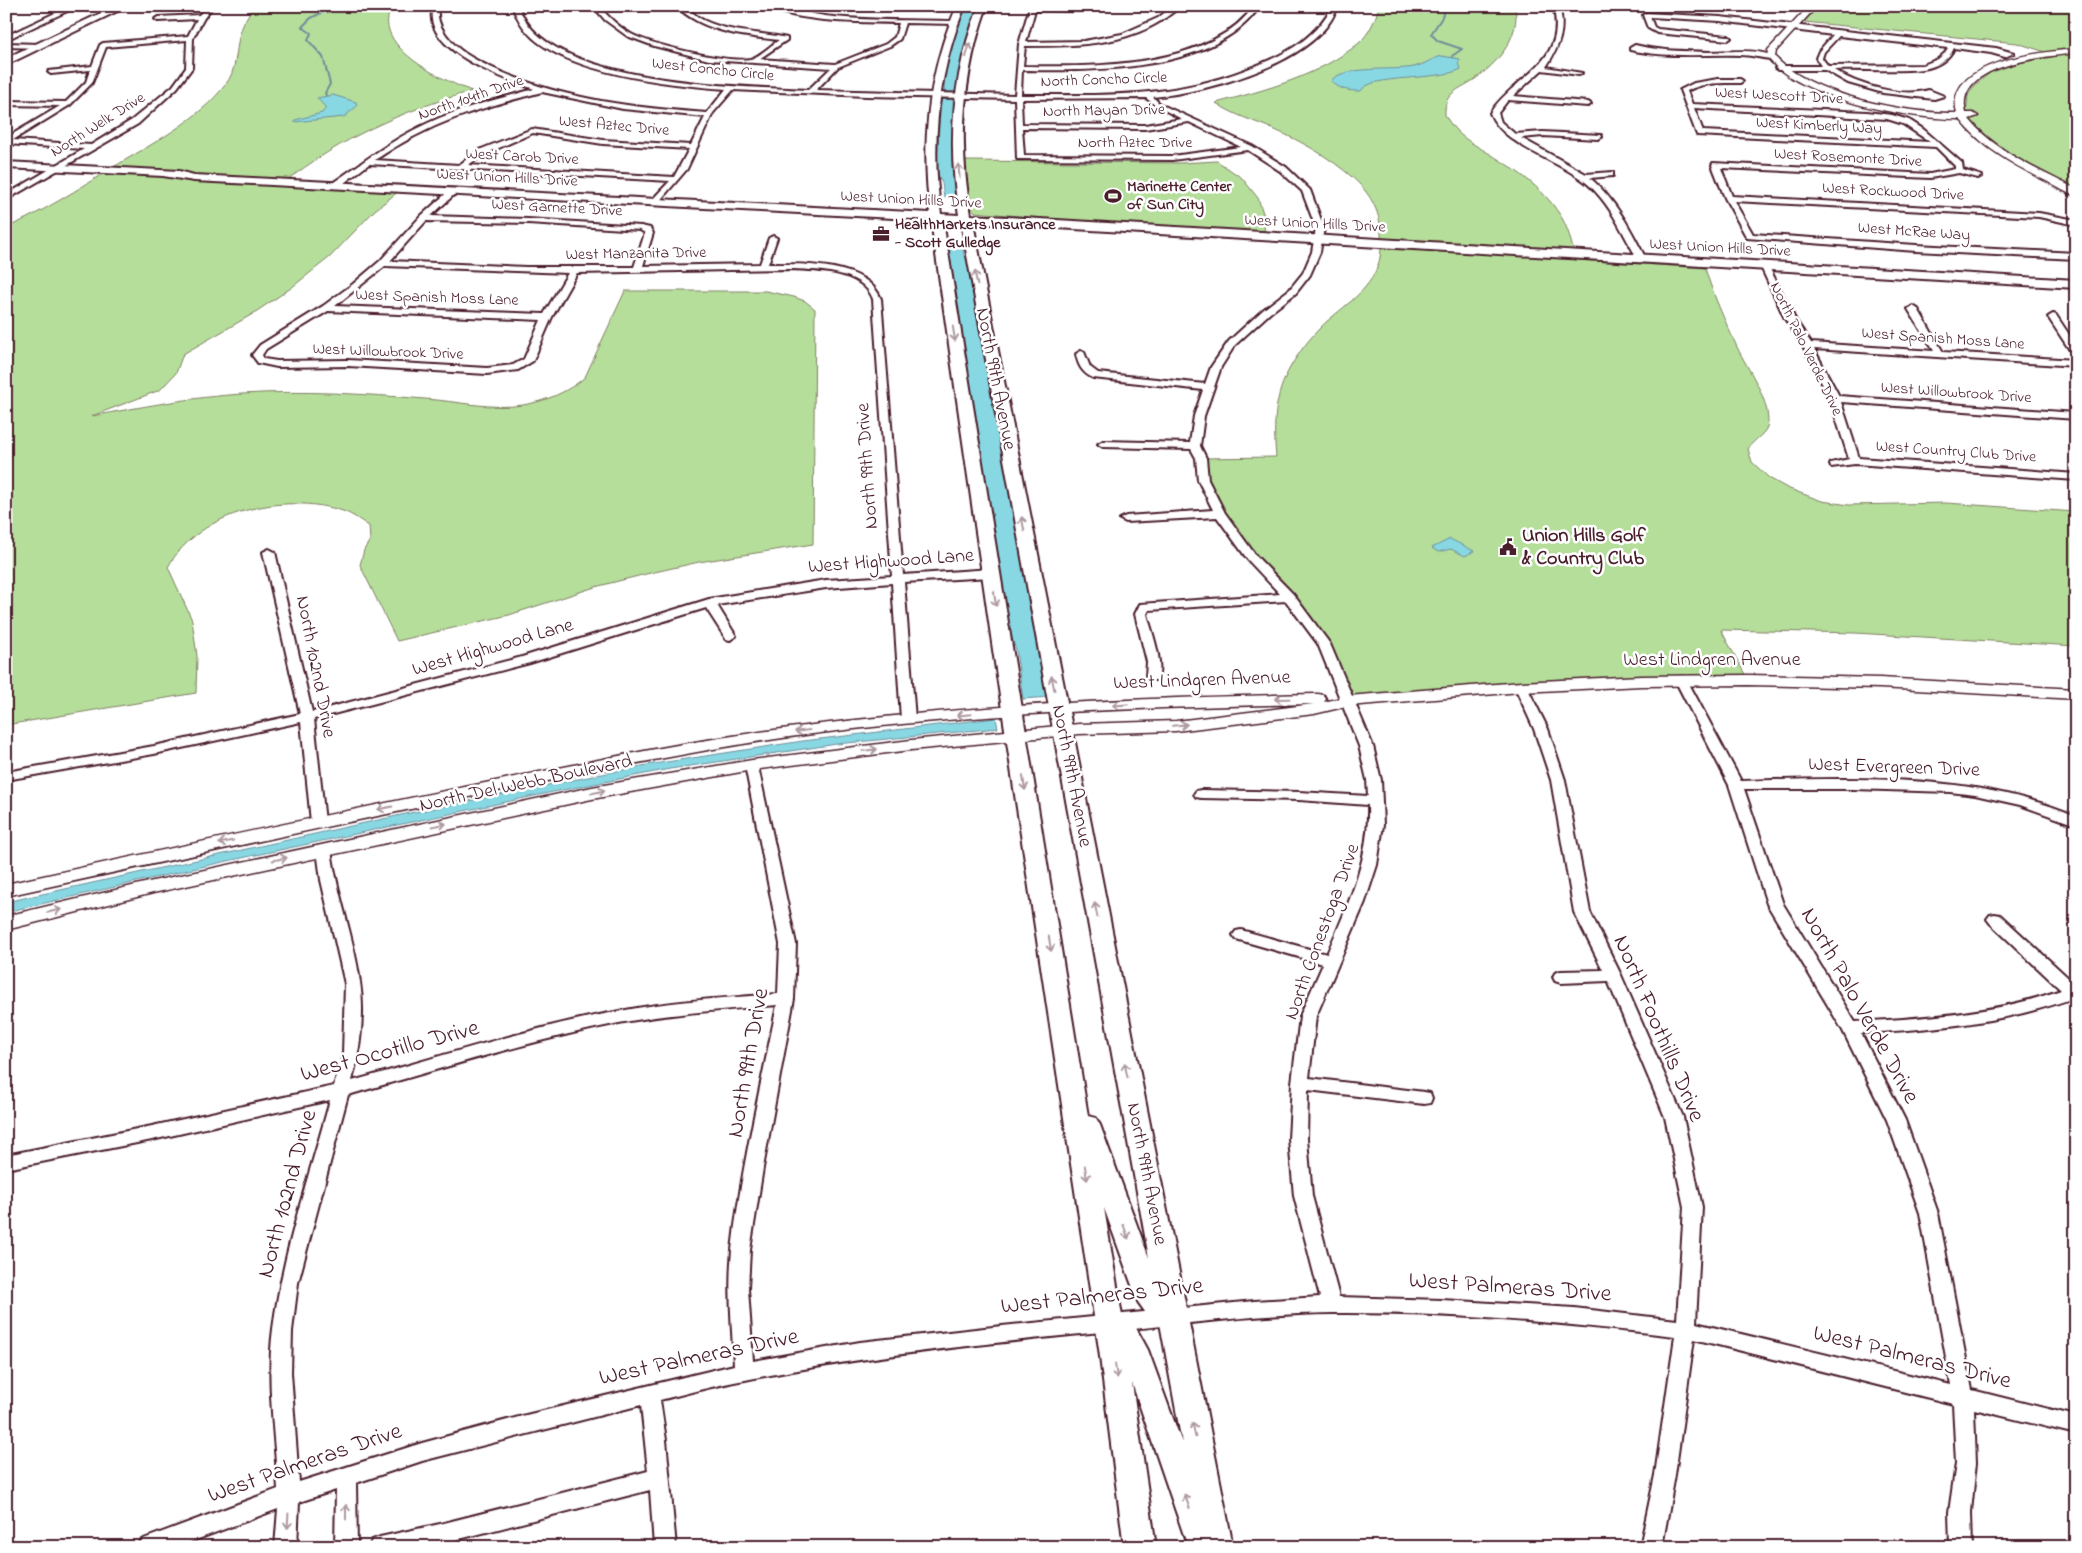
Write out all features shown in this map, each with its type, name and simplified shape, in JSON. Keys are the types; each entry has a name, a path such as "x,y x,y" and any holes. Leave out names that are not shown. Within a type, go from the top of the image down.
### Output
{"main road":[{"path":"6,62 124,6"},
{"name":"North 99th Avenue","path":"961,6 943,60 934,97 932,167 937,217 1109,1322 1140,1547"},
{"name":"North 99th Avenue","path":"983,6 966,56 960,97 959,174 975,272 1217,1547"},
{"name":"West Union Hills Drive","path":"6,165 166,174 201,179 337,184 937,217 1642,260 2076,284"},
{"path":"1073,1088 1148,1294 1158,1308 1174,1316"},
{"path":"1109,1322 1126,1337 1138,1359 1204,1547"}],"street":[{"path":"6,38 75,6"},
{"name":"North Welk Drive","path":"6,198 135,122 175,87 189,68 190,38 201,17 210,6"},
{"path":"436,6 434,11 437,27 447,43 465,57 502,75 540,90 592,102 651,111 708,115"},
{"name":"West Concho Circle","path":"515,6 524,26 538,40 590,63 627,73 673,82 731,88 934,97"},
{"path":"596,6 607,19 629,35 656,45 709,58 836,66"},
{"path":"679,6 694,18 714,26 750,35 785,40 752,61"},
{"path":"768,6 803,15 836,19 954,23"},
{"path":"1023,44 1078,44 1110,41 1128,36 1156,22 1177,6"},
{"path":"1019,68 1095,70 1166,60 1226,35 1252,15 1257,6"},
{"name":"North Concho Circle","path":"934,97 1148,96 1188,90 1219,81 1287,55 1324,28 1335,6"},
{"path":"1556,6 1561,32 1553,51 1540,68 1506,98 1494,113 1498,123 1515,136 1583,176 1607,200 1622,219 1642,260"},
{"path":"1813,6 1772,50 1771,57 1780,69 1807,84 1826,91 1880,105 1918,113 1967,114 2005,146 2076,186"},
{"path":"1020,156 1016,97 1023,44 1032,7 1080,9"},
{"path":"1728,38 1657,31 1651,28 1646,15 1720,19 1995,51"},
{"path":"158,19 201,17"},
{"path":"810,92 836,66 888,45 898,38 902,22"},
{"path":"1730,54 1723,49 1722,44 1746,22"},
{"path":"1838,34 1821,52 1819,58 1822,66 1852,82 1874,88 1925,95"},
{"path":"6,142 68,104 89,83 103,45 190,38"},
{"path":"6,45 39,46"},
{"path":"1780,69 1923,68 1944,58 1949,54 1951,47"},
{"path":"1646,51 1771,57"},
{"path":"869,53 877,55"},
{"path":"1972,95 1985,80 2002,71 2032,62 2076,53"},
{"path":"2076,53 2022,59 1991,68 1967,84 1959,102 1974,130 1993,145 2076,193"},
{"path":"51,72 95,68"},
{"path":"1540,68 1580,73"},
{"path":"1684,80 1696,84"},
{"path":"1689,106 1683,90 1696,84 1740,81"},
{"path":"654,202 686,165 708,115 719,98 731,88"},
{"name":"North 104th Drive","path":"337,184 394,143 431,124 474,108 540,90"},
{"name":"North Conestoga Drive","path":"1148,96 1158,105 1249,148 1283,169 1306,190 1319,222 1319,240 1312,262 1302,279 1293,291 1267,311 1232,343 1216,367 1199,416 1195,446 1201,458 1203,480 1220,512 1252,558 1289,597 1324,644 1370,757 1376,800 1375,838 1370,865 1357,902 1308,1016 1300,1083 1298,1138 1303,1196 1332,1305"},
{"path":"1506,98 1588,104"},
{"path":"6,103 68,104"},
{"path":"1867,114 1872,106 1880,105"},
{"path":"1880,105 1884,109 1880,116"},
{"name":"West Wescott Drive","path":"1689,106 1867,114 1906,122 1936,144 1959,165 1959,172"},
{"name":"West Kimberly Way","path":"1689,106 1694,114 1700,134 1936,144"},
{"name":"North Mayan Drive","path":"1019,126 1145,127 1189,120"},
{"name":"West Aztec Drive","path":"461,168 482,152 532,132 603,142 693,147"},
{"path":"1515,136 1543,134 1598,137"},
{"path":"6,142 93,147"},
{"name":"North Aztec Drive","path":"1020,156 1172,158 1249,148"},
{"name":"West Carob Drive","path":"367,162 675,179"},
{"name":"West Rosemonte Drive","path":"1729,198 1716,165 1930,176 1942,176 1959,172 1978,176"},
{"path":"1583,176 1610,174"},
{"path":"6,191 19,192"},
{"path":"326,308 383,263 424,218 454,191"},
{"name":"West Rockwood Drive","path":"1729,198 2054,218 2076,224"},
{"name":"West McRae Way","path":"1729,198 1750,236 1916,248 2076,256"},
{"name":"West Garnette Drive","path":"424,218 641,228 649,233 638,268"},
{"path":"763,267 773,238"},
{"name":"West Manzanita Drive","path":"383,263 506,270 818,268 846,274 866,283 874,290 877,299"},
{"name":"North Palo Verde Drive","path":"1766,267 1790,319 1808,346 1835,399 1855,461"},
{"path":"547,317 574,270"},
{"name":"North 99th Drive","path":"877,299 908,719"},
{"name":"West Spanish Moss Lane","path":"326,308 436,314 547,317"},
{"name":"West Willowbrook Drive","path":"326,308 263,347 257,355 261,361 277,364 356,364 487,371 515,368 528,361 547,317"},
{"path":"1913,309 1940,354"},
{"path":"2053,317 2076,353"},
{"name":"West Spanish Moss Lane","path":"1808,346 2076,363"},
{"path":"1081,354 1086,371 1096,376 1208,387"},
{"name":"West Willowbrook Drive","path":"1835,399 2076,416"},
{"path":"1103,444 1195,446"},
{"name":"West Country Club Drive","path":"1834,464 1855,461 2076,477"},
{"path":"1126,519 1220,512"},
{"name":"North 102nd Drive","path":"269,552 307,717 318,822"},
{"name":"West Highwood Lane","path":"6,776 154,750 307,717 526,660 709,603 826,584 897,578 992,574"},
{"path":"1152,676 1153,662 1141,614 1144,607 1289,597"},
{"path":"709,603 730,636"},
{"name":"West Lindgren Avenue","path":"1060,720 1078,729 1176,726 1314,708 1348,701 1521,687 1681,680 1890,683 2076,694"},
{"name":"North Palo Verde Drive","path":"1681,680 1736,785 1775,904 1850,1028 1896,1120 1929,1213 1963,1397 1966,1463 1960,1512 1961,1547"},
{"name":"North Foothills Drive","path":"1521,687 1541,730 1558,780 1582,912 1613,975 1674,1117 1693,1208 1686,1329 1665,1475 1651,1547"},
{"name":"West Lindgren Avenue","path":"1060,720 1262,699 1312,698 1348,701"},
{"name":"North Del Webb Boulevard","path":"6,890 318,822 745,738 908,719 1013,711 1060,720"},
{"name":"North Del Webb Boulevard","path":"6,923 153,887 592,793 752,765 911,745 1017,735 1060,720"},
{"name":"North 99th Drive","path":"744,1371 739,1289 741,1250 754,1168 786,999 788,944 752,765"},
{"name":"West Evergreen Drive","path":"1736,785 1857,784 1962,788 2015,798 2076,821"},
{"path":"1201,794 1376,800"},
{"name":"North 102nd Drive","path":"286,1547 289,1495 281,1373 282,1331 289,1283 350,1054 353,1015 353,984 328,880 324,850"},
{"path":"1850,1028 1933,1024 1980,1018 2030,1007 2075,992 1995,920"},
{"path":"1240,934 1332,961"},
{"path":"1561,977 1613,975"},
{"name":"West Ocotillo Drive","path":"6,1162 161,1132 341,1090 561,1030 618,1017 700,1005 786,999"},
{"path":"1300,1083 1424,1098"},
{"name":"West Palmeras Drive","path":"149,1547 289,1495 422,1452 507,1429 744,1371 860,1351 1109,1322 1240,1310 1332,1305 1442,1308 1574,1316 1686,1329 2076,1425"},
{"path":"649,1394 656,1440 665,1547"},
{"path":"346,1476 346,1547"},
{"path":"380,1547 440,1534 659,1478"}],"green space":[{"path":"254,6 393,6 388,17 389,30 395,42 405,53 418,64 447,81 472,91 420,108 372,128 327,153 282,184 399,191 375,210 330,257 291,288 251,315 183,354 176,373 160,390 92,416 185,400 223,395 265,393 357,394 486,406 523,405 556,395 585,377 625,291 766,291 805,301 815,309 813,544 699,562 646,574 595,587 509,615 397,641 360,565 364,550 370,540 369,526 346,512 320,506 270,505 222,519 182,547 168,567 192,620 197,656 196,693 6,725 6,228 73,192 173,131 202,109 215,97 229,79 234,67 240,33"},
{"path":"1379,6 1515,6 1515,28 1506,48 1484,73 1452,94 1446,103 1445,115 1464,138 1531,182 1549,200 1563,220 1576,260 1705,268 1724,318 1765,403 1768,422 1766,430 1748,449 1752,462 1769,478 1787,488 1822,501 1849,505 1946,503 2076,512 2076,646 1855,633 1721,630 1748,680 1348,701 1324,643 1252,558 1203,480 1201,458 1276,457 1276,410 1285,377 1305,345 1328,320 1352,301 1372,279 1381,252 1380,225 1376,209 1364,189 1334,163 1296,140 1216,103 1291,80 1343,55 1366,35 1372,26"},
{"path":"1819,6 2076,6 2076,189 2003,148 1977,127 1966,115 1968,95 1975,85 1991,72 2031,59 2055,55 2017,43 1804,22"},
{"name":"Marinette Center of Sun City","path":"965,161 1181,163 1217,161 1242,178 1258,198 1265,219 1264,233 1085,222 975,212 972,209 968,196"}],"water":[{"path":"966,6 979,6 964,51 955,94 944,94 944,70 947,54"},
{"path":"1442,56 1460,59 1458,64 1461,69 1451,73 1377,82 1361,91 1344,89 1331,81 1337,76 1357,71 1414,67"},
{"path":"333,95 356,102 357,106 344,117 294,122 295,120 322,113 326,108 317,98"},
{"path":"940,99 953,99 957,197 944,197 942,183 937,172"},
{"path":"947,240 961,240 964,255 971,266 1049,697 1023,699 1016,650 1008,626"},
{"path":"1450,539 1474,551 1465,556 1451,549 1438,552 1432,548"},
{"path":"996,718 998,728 837,744 670,769 223,862 6,912 6,902 410,813 647,765 803,741"}],"waterway":[{"path":"326,95 325,93 330,84 323,57 308,40 311,33 302,27 311,18 335,6"},
{"path":"1446,6 1441,19 1431,34 1438,41 1462,49 1452,56"}],"place":[{"name":"Marinette Center of Sun City","path":"1113,196"},
{"name":"HealthMarkets Insurance - Scott Gulledge","path":"881,234"},
{"name":"Union Hills Golf & Country Club","path":"1508,547"}]}
